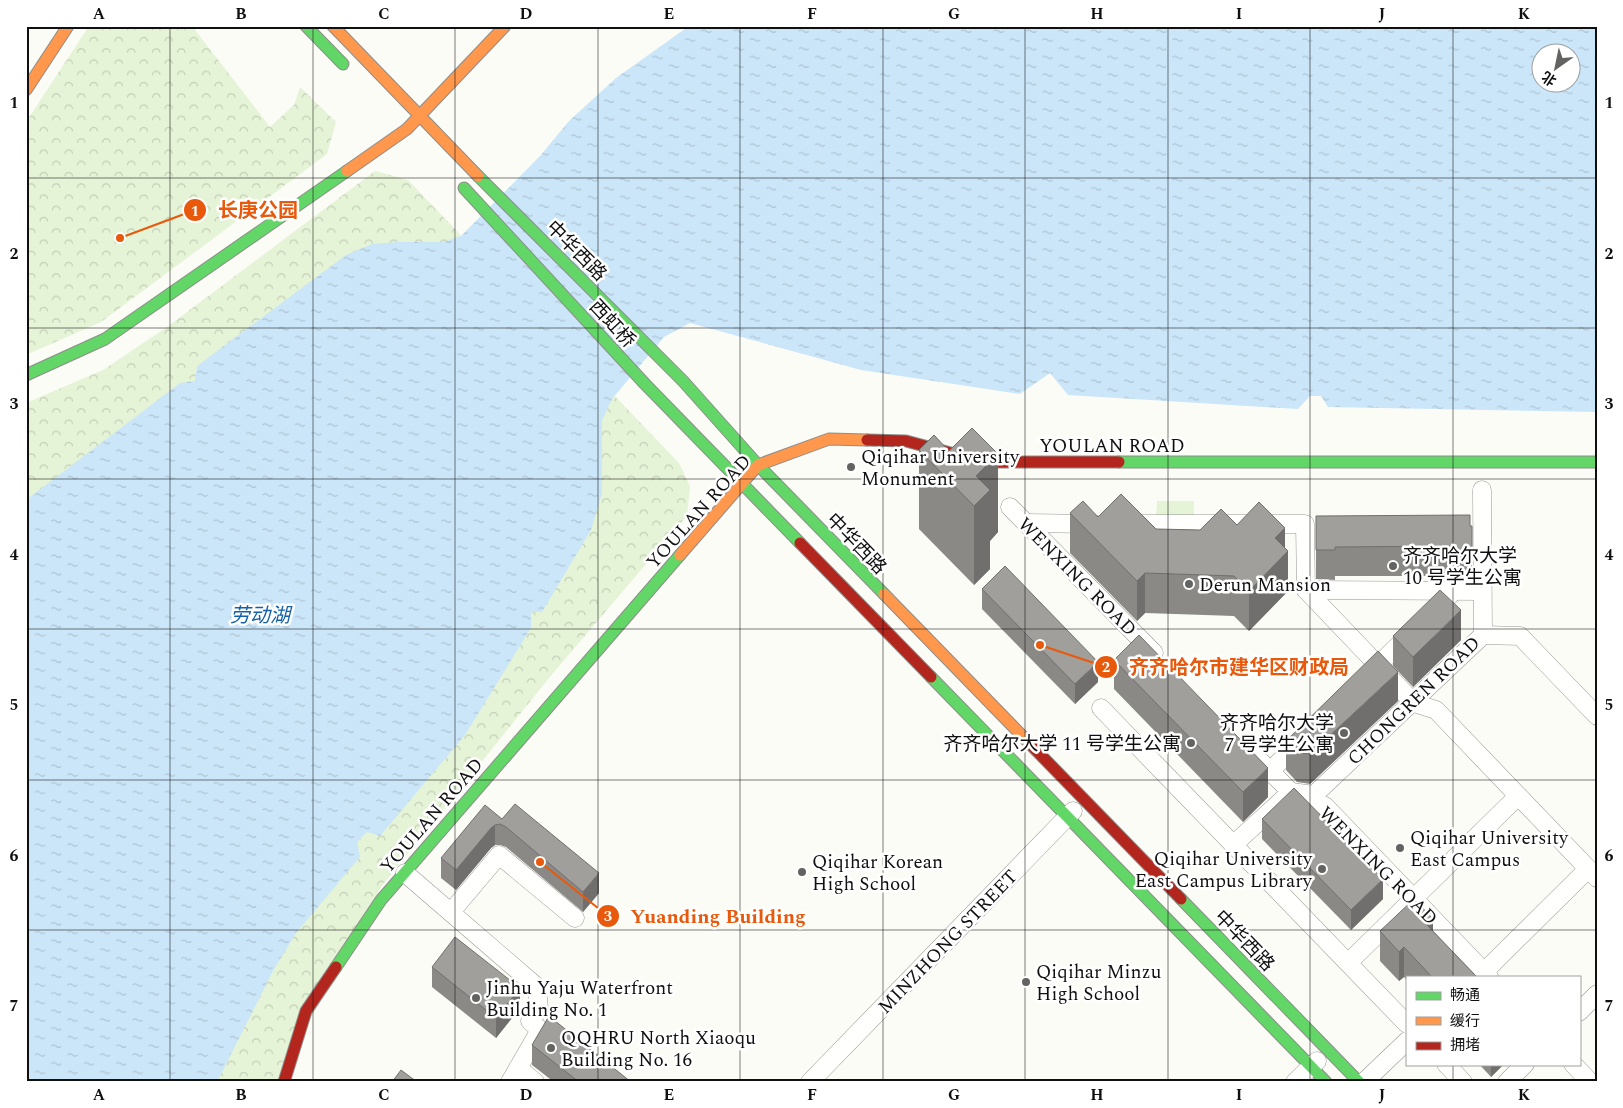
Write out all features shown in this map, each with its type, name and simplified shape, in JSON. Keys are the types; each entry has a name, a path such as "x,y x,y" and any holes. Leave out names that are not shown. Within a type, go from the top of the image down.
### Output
{"main road":[{"path":"26,90 68,26"},
{"path":"306,26 353,74"},
{"name":"中华西路","path":"333,26 487,185 683,381 758,465 1359,1082"},
{"path":"26,375 105,339 407,129 421,117 505,26"},
{"name":"西虹桥","path":"454,177 645,384 742,483"},
{"name":"YOULAN ROAD","path":"284,1082 306,1011 381,900 758,465 830,439 906,441 984,462 1597,462"},
{"path":"742,483 1326,1082"}],"street":[{"name":"CHONGREN ROAD","path":"1291,792 1314,795 1483,635 1482,490"},
{"name":"WENXING ROAD","path":"1010,507 1163,662"},
{"path":"1026,524 1305,524 1306,590 1413,702 1436,710 1592,874 1486,974"},
{"path":"1306,590 1482,591"},
{"path":"1358,685 1454,591"},
{"path":"1483,635 1520,636 1597,716"},
{"path":"1101,708 1406,1023"},
{"path":"1270,771 1311,732"},
{"name":"WENXING ROAD","path":"1236,737 1291,792 1324,806 1486,974"},
{"path":"1233,844 1291,792"},
{"path":"1348,963 1518,796"},
{"name":"MINZHONG STREET","path":"810,1082 1084,799"},
{"path":"450,912 499,855 575,918"},
{"path":"405,873 537,987 539,1009 530,1021 540,1030 514,1075 535,1082"},
{"path":"1580,1011 1597,994"},
{"path":"1364,1082 1406,1042"},
{"path":"1295,1082 1328,1050"},
{"path":"1448,1066 1463,1082"},
{"path":"1508,1082 1523,1066"},
{"path":"1575,1066 1590,1082"}],"green space":[{"path":"89,26 192,26 270,127 294,105 300,87 336,122 327,154 101,322 26,355 26,122"},
{"path":"375,171 408,180 679,463 690,486 687,516 549,678 381,887 277,1082 26,1082 26,403 103,370 167,327"},
{"path":"1157,501 1194,501 1194,522 1156,521"}],"water":[{"name":"劳动湖","path":"689,26 1597,26 1597,412 1328,407 1321,396 1310,396 1298,409 1068,395 1050,373 1020,394 861,370 690,323 664,337 612,399 602,420 602,493 591,530 542,612 531,612 531,628 465,735 380,836 367,832 357,842 360,857 296,933 273,971 217,1082 26,1082 26,500 180,383 195,381 197,366 346,255 372,244 443,242 461,236 540,156 569,121 616,78"}],"building":[{"path":"972,428 998,454 976,476 990,490 974,506 919,450 934,435 949,451"},
{"path":"1121,494 1156,529 1200,530 1221,509 1237,525 1259,502 1285,528 1275,538 1288,551 1249,591 1234,576 1145,573 1137,581 1070,513 1083,501 1098,517"},
{"path":"1470,515 1472,551 1451,551 1451,546 1335,547 1335,550 1316,550 1316,516"},
{"path":"1005,566 1098,662 1075,684 982,589"},
{"path":"1440,590 1461,610 1413,657 1393,636"},
{"path":"1139,635 1268,768 1243,792 1114,660"},
{"path":"1378,651 1398,672 1310,754 1297,753 1286,741"},
{"name":"Qiqihar University East Campus Library","path":"1294,788 1383,879 1351,910 1262,819"},
{"path":"515,804 599,873 583,892 500,824 491,828 456,870 441,858 485,805 502,819"},
{"path":"1414,899 1433,919 1427,925 1476,976 1431,976 1404,947 1399,952 1380,931"},
{"path":"455,937 520,988 496,1018 432,967"},
{"path":"549,1016 631,1082 579,1082 532,1045"},
{"path":"401,1070 417,1082 392,1082"}],"traffic: fast":[{"path":"306,26 343,64"},
{"path":"26,375 105,339 347,171"},
{"path":"478,176 683,381 758,465 884,594"},
{"path":"464,188 645,384 800,543"},
{"path":"1119,462 1597,462"},
{"path":"336,967 381,900 680,555"},
{"path":"931,677 1326,1082"},
{"path":"1181,899 1359,1082"}],"traffic: slow":[{"path":"26,90 68,26"},
{"path":"333,26 478,176"},
{"path":"347,171 407,129 505,26"},
{"path":"680,555 758,465 829,439 867,440"},
{"path":"884,594 1031,745"}],"traffic: jam":[{"path":"867,440 906,441 984,462 1119,462"},
{"path":"800,543 931,677"},
{"path":"1031,745 1181,899"},
{"path":"284,1082 306,1011 336,967"}],"place":[{"name":"长庚公园","path":"120,238"},
{"name":"Qiqihar University Monument","path":"851,467"},
{"name":"齐齐哈尔大学 10 号学生公寓","path":"1393,566"},
{"name":"Derun Mansion","path":"1189,584"},
{"name":"齐齐哈尔市建华区财政局","path":"1040,645"},
{"name":"齐齐哈尔大学 7 号学生公寓","path":"1344,733"},
{"name":"齐齐哈尔大学 11 号学生公寓","path":"1191,743"},
{"name":"Qiqihar University East Campus","path":"1400,848"},
{"name":"Yuanding Building","path":"540,862"},
{"name":"Qiqihar University East Campus Library","path":"1322,869"},
{"name":"Qiqihar Korean High School","path":"802,872"},
{"name":"Qiqihar Minzu High School","path":"1026,982"},
{"name":"Jinhu Yaju Waterfront Building No. 1","path":"476,998"},
{"name":"QQHRU North Xiaoqu Building No. 16","path":"551,1048"}]}
